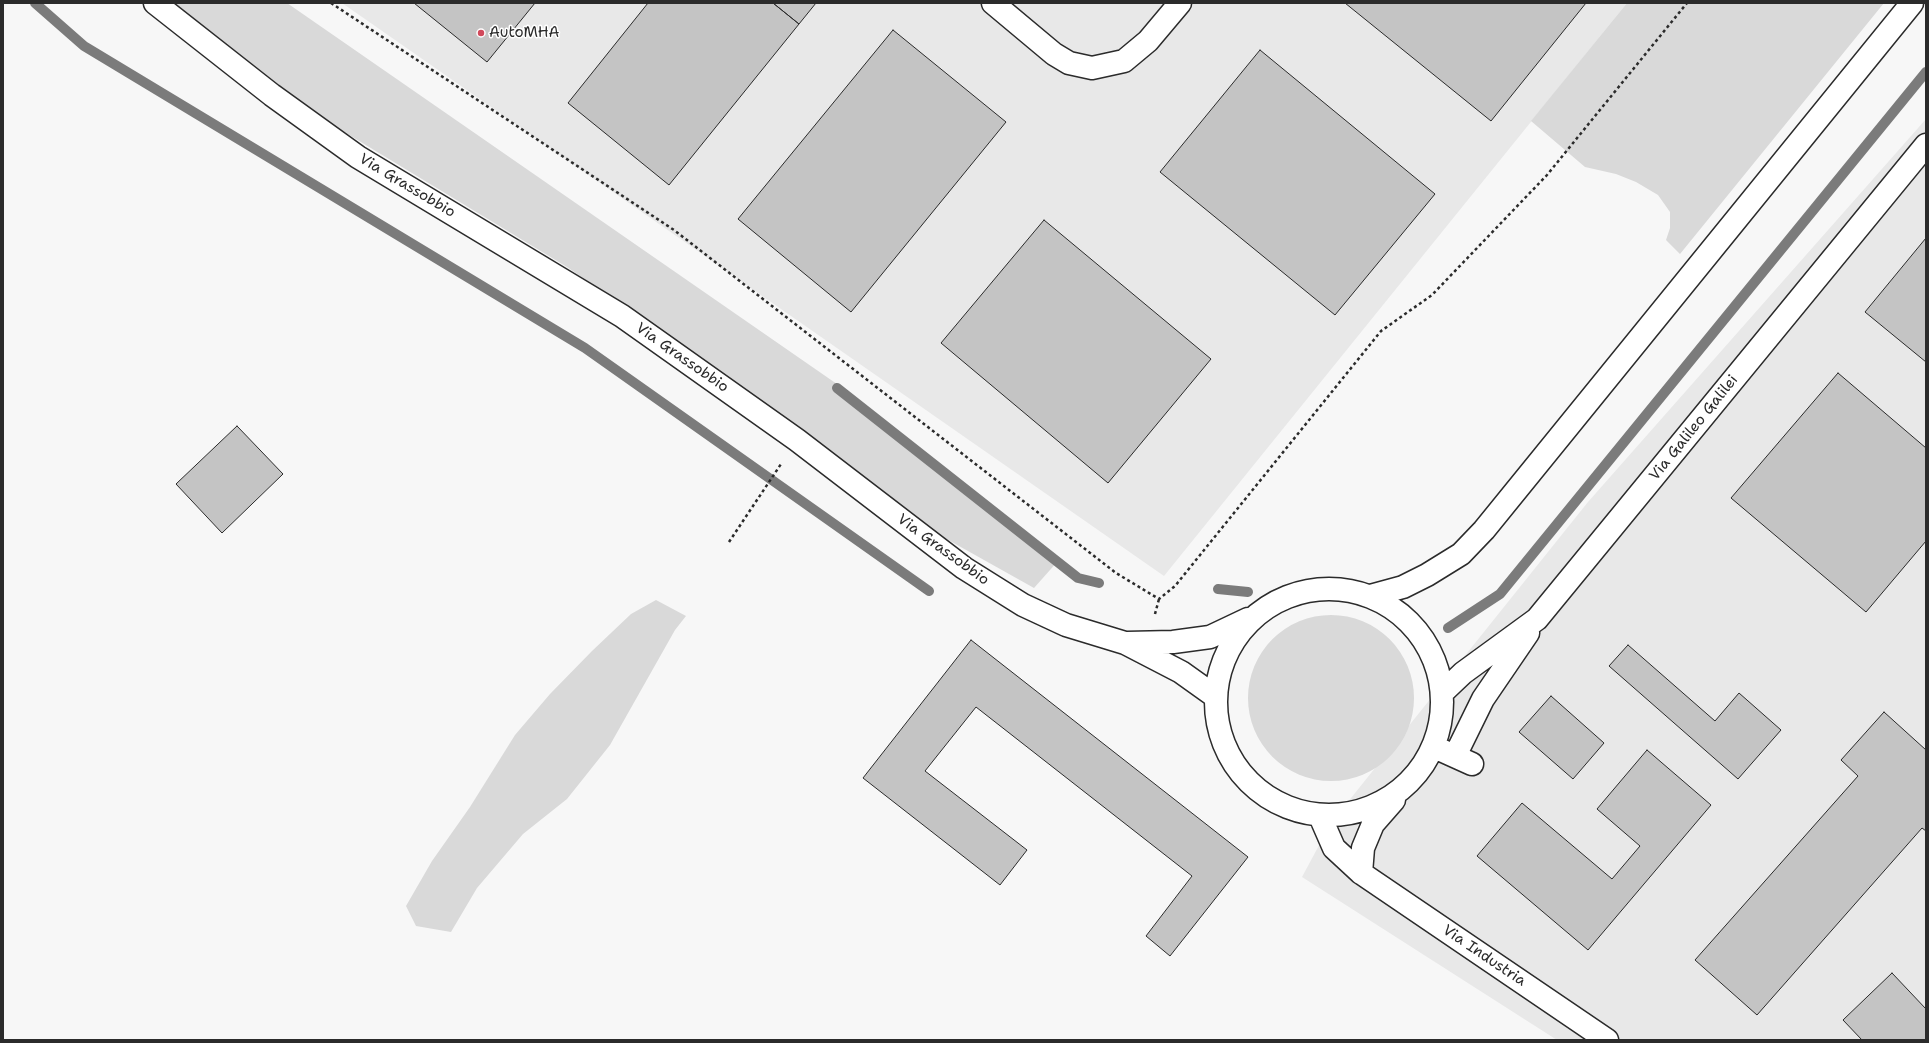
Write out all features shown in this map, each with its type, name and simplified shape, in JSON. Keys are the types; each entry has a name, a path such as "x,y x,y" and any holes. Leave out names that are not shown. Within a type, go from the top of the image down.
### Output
{"street":[{"name":"Via Grassobbio","path":"155,3 272,95 358,157 622,316 797,440 964,568 1023,604 1059,621 1126,643 1181,672 1216,697"},
{"path":"993,3 1054,54 1069,63 1092,68 1124,61 1148,41 1180,3"},
{"path":"1370,596 1403,587 1427,575 1460,554 1484,530 1912,3"},
{"name":"Via Galileo Galilei","path":"1443,692 1463,673 1537,619 1926,145"},
{"path":"1126,643 1173,642 1210,637 1255,616 1281,600 1310,590 1340,589 1370,596 1398,612 1420,634 1435,662 1443,692 1442,720 1434,747 1420,772 1400,792 1373,824 1363,848 1361,873"},
{"path":"1255,616 1235,639 1224,660 1221,667 1216,697 1218,727 1229,756 1248,781 1280,805 1320,816 1362,812 1400,792"},
{"path":"1434,747 1464,760 1482,699 1537,619"},
{"name":"Via Industria","path":"1320,816 1334,848 1361,873 1607,1040"}],"path":[{"path":"331,3 674,230 1116,573 1159,599 1175,586 1381,331 1432,295 1547,175 1687,3"},
{"path":"729,542 780,466"}],"shaded area":[{"path":"171,3 287,3 847,391 1058,561 1034,588 934,532 801,428 567,267 285,96"},
{"path":"342,3 1627,3 1164,576"},
{"path":"1627,3 1884,3 1680,254 1666,240 1670,228 1670,212 1658,195 1636,182 1616,174 1585,167 1531,121"},
{"path":"1926,119 1926,1040 1557,1040 1302,877 1331,823 1588,502"},
{"path":"656,600 686,616 675,630 610,745 567,799 523,834 477,888 451,932 416,926 406,906 432,861 470,807 515,735 550,694 592,651 631,614"},
{"path":"1331,615 1347,617 1363,622 1377,629 1390,639 1400,652 1407,666 1412,682 1414,698 1412,714 1407,730 1400,744 1390,757 1377,767 1363,774 1347,779 1331,781 1315,779 1299,774 1285,767 1272,757 1262,744 1255,730 1250,714 1248,698 1250,682 1255,666 1262,652 1272,639 1285,629 1299,622 1315,617"}],"building":[{"name":"AutoMHA","path":"414,3 535,3 487,62"},
{"path":"648,3 773,3 799,24 669,185 568,103"},
{"path":"773,3 816,3 799,24"},
{"path":"1345,3 1586,3 1491,121"},
{"path":"893,30 1006,122 851,312 738,219"},
{"path":"1260,50 1435,194 1335,315 1160,172"},
{"path":"1044,220 1211,359 1108,483 941,343"},
{"path":"1926,238 1926,362 1865,312"},
{"path":"1838,373 1926,448 1926,541 1866,612 1731,498"},
{"path":"237,426 283,474 222,533 176,484"},
{"path":"971,640 1248,857 1170,956 1146,936 1192,876 976,707 925,771 1027,850 1000,885 863,778"},
{"path":"1628,645 1715,721 1739,693 1781,730 1738,779 1609,666"},
{"path":"1551,696 1604,743 1573,779 1519,732"},
{"path":"1884,712 1926,750 1926,831 1922,828 1757,1015 1695,960 1858,776 1841,760"},
{"path":"1647,750 1711,805 1588,950 1477,856 1522,803 1612,879 1640,846 1597,809"},
{"path":"1892,973 1926,1009 1926,1040 1862,1040 1843,1020"}],"waterway":[{"path":"35,3 84,46 585,348 929,591"},
{"path":"1448,628 1500,594 1926,72"},
{"path":"837,388 1078,578 1099,583"},
{"path":"1218,589 1248,592"}],"place":[{"name":"AutoMHA","path":"481,33"}]}
